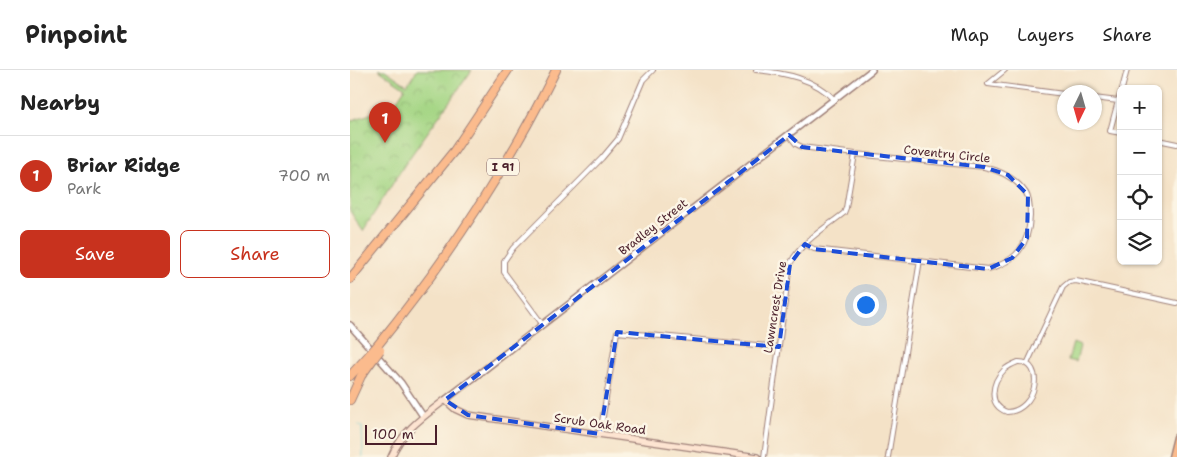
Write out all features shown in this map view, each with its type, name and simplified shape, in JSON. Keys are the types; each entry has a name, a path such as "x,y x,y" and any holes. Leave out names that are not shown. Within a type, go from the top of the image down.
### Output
{"highway":[{"path":"350,280 450,156 508,70"},
{"name":"I 91","path":"350,376 379,348 389,331 432,276 488,192 556,70"},
{"path":"350,400 372,356"}],"main road":[{"path":"391,457 405,433 423,416 445,400"},
{"name":"Scrub Oak Road","path":"445,400 468,415 757,457"},
{"path":"1172,457 1177,437"}],"street":[{"path":"543,325 504,272 504,261 514,248 602,158 618,139 643,80 652,70"},
{"path":"756,70 794,76 824,90 835,100"},
{"name":"Bradley Street","path":"445,400 872,70"},
{"path":"1005,70 988,84 1057,93"},
{"path":"1122,85 1127,70"},
{"path":"1102,99 1117,101"},
{"path":"1117,105 1110,130 1117,132"},
{"name":"Coventry Circle","path":"789,135 796,144 802,147 984,167 996,170 1008,175 1028,195 1030,209 1027,238 1012,258 1001,266 988,269 814,249 805,244"},
{"path":"1162,141 1177,144"},
{"name":"Lawncrest Drive","path":"764,457 790,264 795,254 805,244 844,213 855,154"},
{"path":"888,457 920,260"},
{"path":"1027,364 1063,287 1069,282 1076,281 1177,303"},
{"path":"350,325 401,383 423,416"},
{"path":"600,434 617,332 779,347"},
{"path":"1018,362 1027,364 1031,368 1034,380 1034,390 1028,401 1016,411 1007,412 1001,410 995,404 993,395 1001,373 1009,366 1018,362"}],"highlighted area":[{"path":"789,135 802,147 984,167 1008,175 1028,195 1027,238 1012,258 988,269 814,249 805,244 790,264 779,347 617,332 600,434 468,415 445,400"}],"green space":[{"path":"379,70 385,70 407,85 417,70 472,70 405,164 363,231 350,211 350,121 393,106 405,88"},
{"path":"1073,343 1080,346 1076,362 1068,360"}],"waterway":[{"path":"359,425 362,427 363,457"}],"place":[{"name":"Briar Ridge","path":"385,143"}]}
